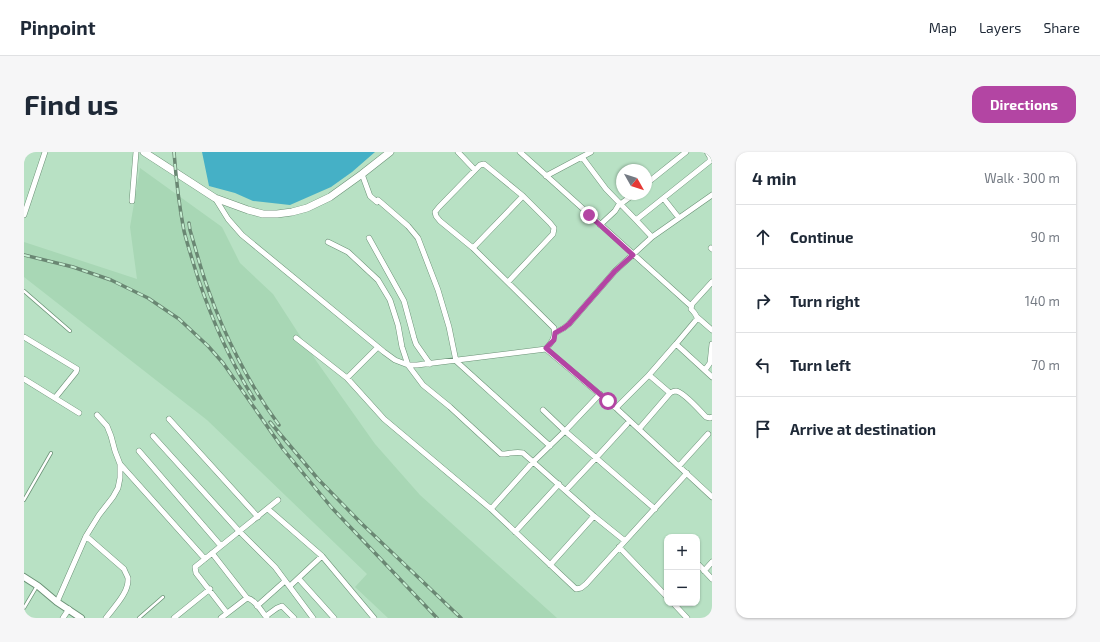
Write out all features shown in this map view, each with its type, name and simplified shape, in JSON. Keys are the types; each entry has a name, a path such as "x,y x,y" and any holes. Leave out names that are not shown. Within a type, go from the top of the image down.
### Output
{"main road":[{"path":"144,152 215,198 242,209 263,214 292,212 306,208 330,197 390,152"}],"street":[{"path":"24,214 44,152"},
{"path":"132,201 136,152"},
{"path":"458,152 475,170"},
{"path":"520,152 691,306 697,317 712,330"},
{"path":"546,176 591,152"},
{"path":"652,179 686,152"},
{"path":"636,220 710,161 710,157 707,152"},
{"path":"582,157 596,177 652,237"},
{"path":"215,198 228,219 242,235 378,347 395,360 408,365 456,361 546,348 554,340 554,328 473,248 436,216 435,212 439,207 480,165 484,164 523,196 554,228 554,234 508,282"},
{"path":"362,174 370,196 408,226 418,238 438,290 449,327 456,361 550,446"},
{"path":"555,333 569,324 615,271 652,237 712,195"},
{"path":"473,248 523,196"},
{"path":"664,199 679,218"},
{"path":"600,225 626,200"},
{"path":"369,238 404,301 416,344 430,364"},
{"path":"328,242 348,252 378,280 390,300 408,365 423,385 450,407 501,454 517,452 523,453 594,516 625,541"},
{"path":"691,306 712,282"},
{"path":"616,408 649,375 694,323 697,317"},
{"path":"24,337 77,368 77,371 56,398"},
{"path":"296,338 347,378 388,423 490,509 576,589 581,588 586,584 687,473"},
{"path":"676,344 712,377"},
{"path":"705,370 710,363 712,344"},
{"path":"347,378 378,347"},
{"path":"546,348 616,408 712,497"},
{"path":"649,375 670,393"},
{"path":"24,379 79,413"},
{"path":"639,429 673,391 677,391 685,396 706,417 712,418"},
{"path":"490,509 533,462 600,394"},
{"path":"543,410 655,509"},
{"path":"97,416 107,426 120,464 205,559"},
{"path":"169,419 258,517"},
{"path":"566,490 627,424"},
{"path":"679,466 708,434"},
{"path":"153,436 275,568 313,618"},
{"path":"139,451 221,546"},
{"path":"57,602 86,536 118,488 120,464"},
{"path":"515,532 559,484"},
{"path":"227,612 195,570 195,567 278,500"},
{"path":"268,509 322,556 374,618"},
{"path":"550,565 594,516"},
{"path":"86,536 124,569 128,576 128,585 106,618"},
{"path":"619,547 664,594"},
{"path":"212,553 247,598 254,601 266,617 282,606 294,618"},
{"path":"290,586 322,556"},
{"path":"704,571 712,562"},
{"path":"700,566 712,579"},
{"path":"24,577 38,586 57,602 82,618"},
{"path":"299,579 334,618"},
{"path":"257,606 285,581"},
{"path":"174,618 210,589"},
{"path":"221,618 247,598"},
{"path":"676,606 687,618"},
{"path":"63,618 69,609"}],"lane":[{"path":"24,291 70,331"},
{"path":"24,500 51,453"},
{"path":"24,608 38,586"},
{"path":"139,618 163,597"}],"shaded area":[{"path":"140,168 222,227 240,263 273,294 317,362 375,444 420,495 557,618 388,618 355,587 367,574 207,420 24,277 24,242 137,279 130,227"}],"water":[{"path":"202,152 375,152 352,172 331,187 290,205 253,201 235,193 209,186"}],"railway":[{"path":"174,152 184,231 198,278 222,340 254,399"},
{"path":"189,223 203,275 214,306 230,342 258,394 279,425"},
{"path":"24,255 73,267 111,280 148,298 179,319 208,346 223,363 283,449 332,508 437,618"},
{"path":"270,422 318,479 361,523 461,618"}],"route":[{"path":"589,215 633,255 610,276 569,324 555,333 554,340 546,348 608,401"}]}
